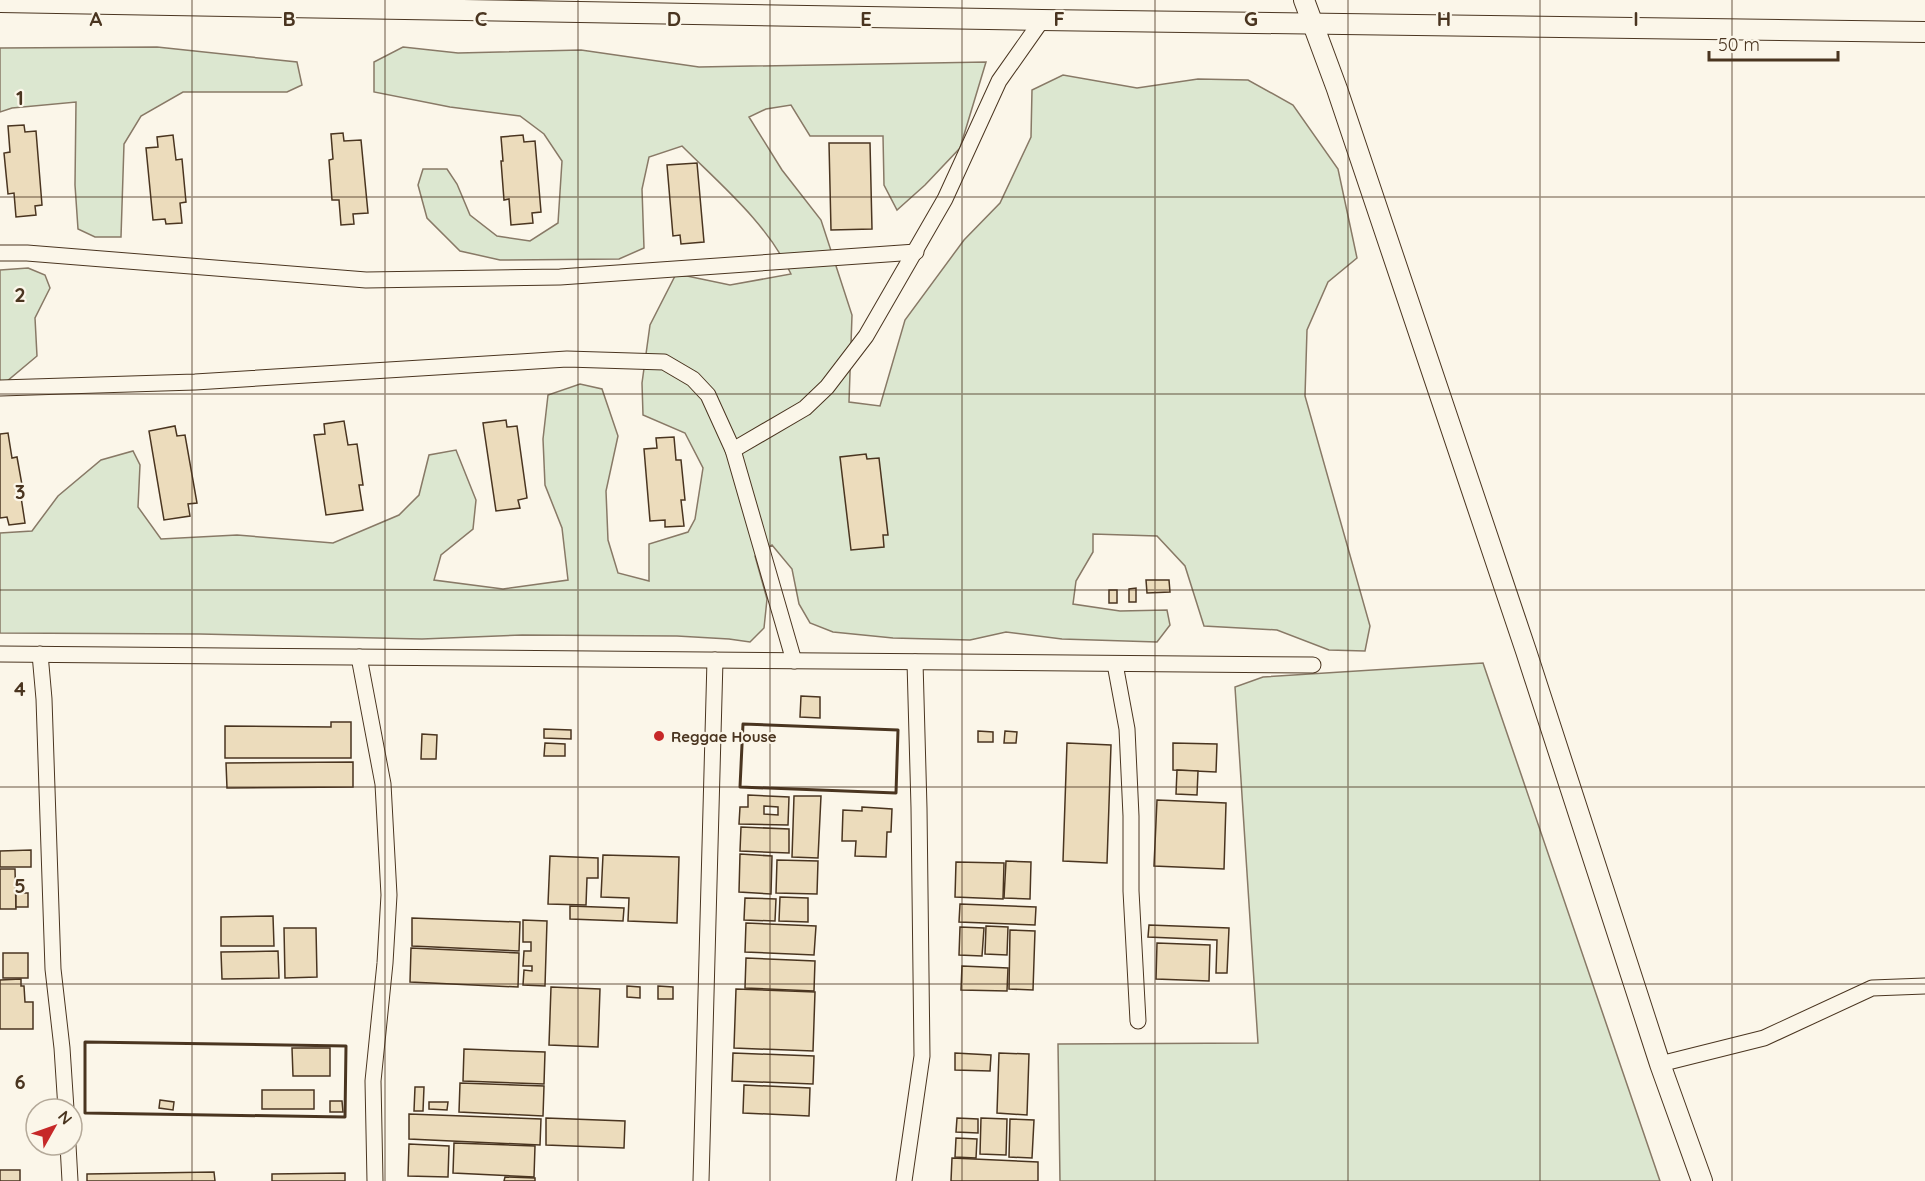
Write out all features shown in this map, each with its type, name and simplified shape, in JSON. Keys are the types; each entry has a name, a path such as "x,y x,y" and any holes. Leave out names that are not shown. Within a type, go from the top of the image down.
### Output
{"street":[{"path":"1304,0 1337,89 1522,640 1660,1064 1702,1181"},
{"path":"0,2 1925,32"},
{"path":"733,450 805,408 827,387 866,336 945,199 999,81 1042,20"},
{"path":"0,253 27,253 366,280 560,277 916,252"},
{"path":"0,388 195,382 567,359 664,362 693,379 708,395 733,450 794,661"},
{"path":"0,654 1313,665"},
{"path":"40,654 44,699 53,969 65,1097"},
{"path":"359,657 383,784 389,895 385,963 373,1081 375,1181"},
{"path":"701,1181 715,660"},
{"path":"904,1181 922,1056 915,662"},
{"path":"1115,664 1126,729 1138,1021"},
{"path":"1660,1064 1764,1038 1872,988 1925,986"},
{"path":"69,1157 70,1181"}],"green space":[{"path":"157,47 297,62 302,85 287,92 183,92 141,116 124,144 121,237 95,237 78,229 75,185 76,102 12,108 0,112 0,48"},
{"path":"403,47 458,53 581,50 699,67 986,62 960,148 925,185 897,210 884,185 883,136 810,136 791,105 766,109 749,117 782,170 821,220 852,315 849,402 880,406 905,320 964,240 1000,203 1031,137 1032,90 1063,75 1137,88 1198,79 1248,80 1293,105 1338,169 1357,258 1328,282 1307,330 1305,396 1370,626 1365,651 1329,650 1277,630 1204,626 1185,566 1157,536 1093,534 1093,552 1076,581 1073,604 1120,611 1167,610 1170,625 1157,642 1062,639 1006,632 970,640 893,638 833,632 810,623 799,604 792,569 772,545 755,556 767,599 764,628 750,642 677,636 522,635 422,639 200,634 0,633 0,533 32,531 58,496 101,460 133,451 140,465 138,507 161,539 237,535 333,543 399,515 419,495 429,455 456,450 476,500 473,529 441,555 434,580 503,589 568,580 562,528 545,485 543,439 548,395 580,384 602,389 618,436 606,491 608,540 618,573 649,581 649,544 688,532 695,519 703,468 685,433 643,415 642,383 650,325 675,276 687,276 730,285 791,274 781,255 756,221 682,146 649,157 642,189 644,248 619,259 500,260 460,251 427,218 418,185 423,169 447,169 457,184 470,215 497,236 530,241 558,223 562,161 544,134 520,116 450,107 374,92 374,62"},
{"path":"28,268 45,275 50,288 35,318 37,356 0,387 0,270"},
{"path":"1483,663 1660,1181 1060,1181 1058,1044 1258,1043 1235,687 1263,677"}],"building":[{"path":"24,125 25,132 36,131 42,205 35,206 36,215 16,217 14,193 8,194 4,153 10,152 8,126"},
{"path":"343,133 344,141 361,140 368,213 353,214 354,224 341,225 339,200 332,200 329,160 333,159 331,134"},
{"path":"173,135 176,160 182,159 186,202 180,203 182,223 166,224 165,219 153,220 146,148 158,147 157,137"},
{"path":"523,135 524,142 535,141 541,212 532,213 533,223 511,225 509,199 504,200 501,137"},
{"path":"829,143 870,143 872,229 831,230"},
{"path":"697,163 704,242 681,244 680,235 673,236 667,165"},
{"path":"506,420 507,427 517,426 527,498 518,500 520,508 496,511 483,423"},
{"path":"344,421 348,445 357,444 363,485 359,485 363,510 326,515 314,435 325,434 324,424"},
{"path":"175,426 177,436 185,435 197,503 188,504 190,516 164,520 149,431"},
{"path":"8,433 12,458 17,457 24,496 21,497 25,523 9,525 7,517 0,518 0,434"},
{"path":"674,437 676,460 681,460 685,500 681,500 684,526 665,527 665,520 650,521 644,449 657,448 656,438"},
{"path":"866,454 867,459 879,458 888,535 883,535 884,547 851,550 840,457"},
{"path":"1146,580 1169,580 1170,592 1147,593"},
{"path":"1136,588 1136,602 1129,602 1129,589"},
{"path":"1109,590 1117,590 1117,603 1109,603"},
{"path":"801,696 820,697 820,718 800,717"},
{"path":"331,722 351,722 351,758 225,758 225,726 331,727"},
{"path":"544,729 571,730 571,739 544,738"},
{"path":"978,731 993,732 993,742 978,742"},
{"path":"1005,731 1017,732 1016,743 1004,743"},
{"path":"422,734 437,735 436,759 421,759"},
{"path":"545,743 565,744 565,756 544,756"},
{"path":"1067,743 1111,745 1107,863 1063,861"},
{"path":"1173,743 1217,744 1216,772 1173,770"},
{"path":"353,762 353,787 227,788 226,763"},
{"path":"1177,770 1198,771 1197,795 1176,794"},
{"path":"748,795 789,797 788,825 739,824 740,807 748,807","holes":["764,806 778,807 778,815 764,814"]},
{"path":"794,796 821,796 818,858 792,857"},
{"path":"1157,800 1226,803 1224,869 1154,866"},
{"path":"862,807 892,809 891,832 887,832 886,857 855,856 856,841 842,841 843,810 862,811"},
{"path":"741,827 789,829 789,853 740,851"},
{"path":"31,850 31,867 0,867 0,851"},
{"path":"740,854 772,856 771,894 739,892"},
{"path":"603,855 679,857 677,923 628,921 629,898 601,897"},
{"path":"550,856 598,858 598,878 587,878 586,905 548,904"},
{"path":"777,860 818,861 817,894 776,893"},
{"path":"1006,861 1031,862 1030,899 1004,898"},
{"path":"956,862 1004,863 1003,899 955,897"},
{"path":"0,869 15,869 16,909 0,909"},
{"path":"16,893 28,893 28,907 16,907"},
{"path":"780,897 808,898 808,922 779,921"},
{"path":"745,898 776,899 775,921 744,920"},
{"path":"960,904 1036,907 1035,925 959,922"},
{"path":"570,906 624,908 623,921 570,919"},
{"path":"273,916 274,946 221,946 221,917"},
{"path":"412,918 520,922 519,951 412,946"},
{"path":"523,920 547,921 545,986 523,985 524,970 532,971 532,966 523,966 524,951 531,951 531,942 523,942"},
{"path":"746,923 816,926 814,955 745,952"},
{"path":"1149,925 1229,928 1227,973 1216,973 1217,940 1148,937"},
{"path":"986,926 1008,927 1007,955 985,954"},
{"path":"960,927 984,928 982,956 959,955"},
{"path":"284,928 316,928 317,977 285,978"},
{"path":"1010,930 1035,931 1033,990 1009,989"},
{"path":"1157,943 1210,945 1209,981 1156,979"},
{"path":"411,948 519,953 518,987 410,982"},
{"path":"278,951 279,978 222,979 221,952"},
{"path":"3,953 28,953 28,978 3,978"},
{"path":"746,958 815,961 814,991 745,988"},
{"path":"962,966 1008,968 1007,991 961,990"},
{"path":"21,979 25,1002 33,1002 33,1029 0,1029 0,980"},
{"path":"627,986 640,987 640,998 627,997"},
{"path":"658,986 673,987 673,999 658,999"},
{"path":"551,987 600,989 598,1047 549,1045"},
{"path":"736,989 815,992 813,1051 734,1048"},
{"path":"292,1048 330,1048 330,1076 293,1076"},
{"path":"464,1049 545,1052 544,1084 463,1081"},
{"path":"733,1053 814,1056 813,1084 732,1081"},
{"path":"955,1053 991,1055 990,1071 955,1070"},
{"path":"999,1053 1029,1054 1027,1115 997,1113"},
{"path":"460,1083 544,1086 543,1116 459,1112"},
{"path":"744,1085 810,1088 809,1116 743,1113"},
{"path":"415,1087 424,1087 423,1111 414,1111"},
{"path":"262,1090 314,1090 314,1109 262,1109"},
{"path":"160,1100 174,1102 173,1110 159,1108"},
{"path":"330,1101 342,1101 343,1112 330,1112"},
{"path":"429,1102 448,1102 447,1110 429,1109"},
{"path":"409,1114 541,1119 540,1145 409,1139"},
{"path":"546,1118 625,1121 624,1148 546,1145"},
{"path":"957,1118 978,1119 978,1133 956,1132"},
{"path":"981,1118 1007,1119 1006,1155 980,1154"},
{"path":"1010,1119 1034,1120 1032,1158 1009,1157"},
{"path":"956,1138 977,1139 976,1158 955,1157"},
{"path":"454,1143 535,1146 534,1177 453,1173"},
{"path":"409,1144 449,1146 448,1177 408,1176"},
{"path":"952,1158 1038,1162 1038,1181 951,1181"},
{"path":"0,1170 20,1170 20,1181 0,1181"},
{"path":"214,1172 215,1181 87,1181 87,1174"},
{"path":"345,1173 345,1181 272,1181 272,1174"},
{"path":"505,1177 535,1178 535,1181 504,1181"}],"wall":[{"path":"743,724 898,730 896,793 740,787 743,724"},
{"path":"85,1042 346,1046 345,1117 85,1113 85,1042"}],"place":[{"name":"Reggae House","path":"659,736"}]}
